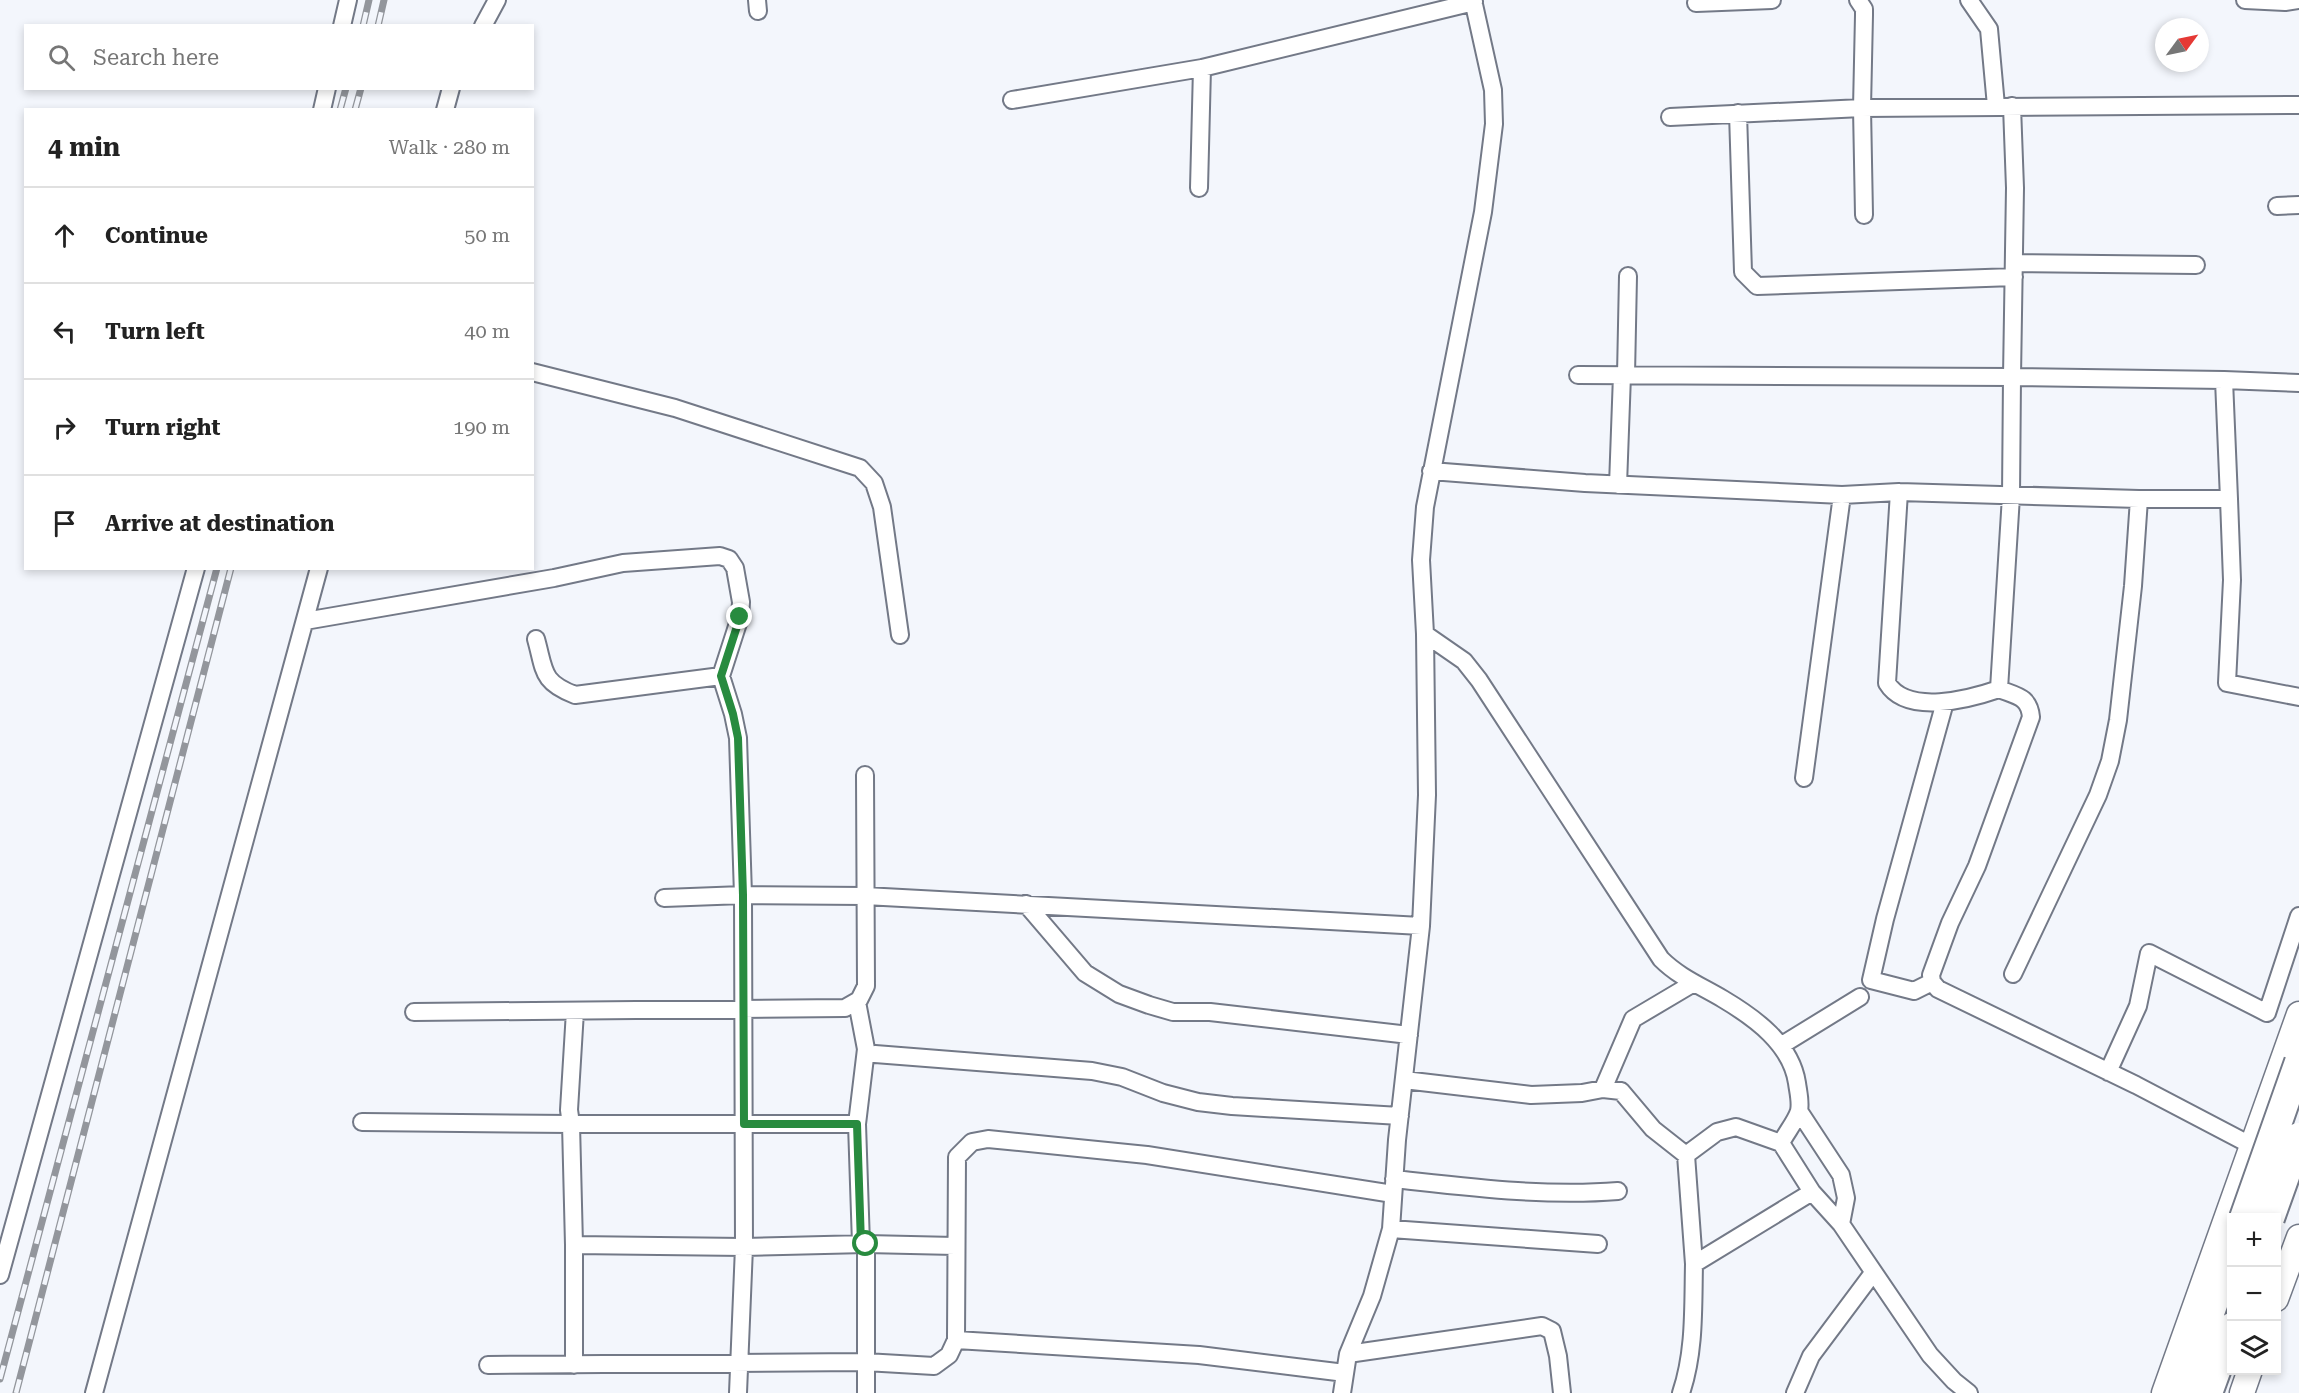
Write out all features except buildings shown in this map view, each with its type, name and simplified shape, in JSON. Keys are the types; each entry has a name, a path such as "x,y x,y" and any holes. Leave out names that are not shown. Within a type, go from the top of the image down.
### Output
{"highway":[{"path":"2246,1213 2299,1062"},
{"path":"2272,1213 2299,1137"},
{"path":"2181,1393 2227,1266"},
{"path":"2208,1393 2227,1341"}],"main road":[{"path":"2164,1393 2299,1014"},
{"path":"2281,1288 2299,1237"},
{"path":"2242,1393 2249,1375"}],"street":[{"path":"342,24 348,0"},
{"path":"484,24 497,0"},
{"path":"1696,3 1772,0"},
{"path":"1858,0 1864,9 1862,108 1864,215"},
{"path":"1969,0 1989,29 2004,106 2015,188 2011,496 2000,689"},
{"path":"2245,0 2285,2 2299,0"},
{"path":"1012,99 1202,68 1473,1 1493,90 1494,124 1483,212 1431,471 1421,560 1425,634 1427,795 1420,926 1393,1187 1391,1229 1372,1296 1348,1354 1342,1393"},
{"path":"1199,188 1202,68"},
{"path":"322,108 327,90"},
{"path":"446,108 450,90"},
{"path":"1670,117 1862,108 2299,105"},
{"path":"1738,113 1743,272 1757,286 2014,270 2196,265"},
{"path":"2277,206 2299,205"},
{"path":"1618,484 1628,276"},
{"path":"534,373 675,408 860,468 874,483 882,507 900,635"},
{"path":"1578,375 2012,376 2299,382"},
{"path":"2224,380 2232,580 2226,683 2299,697"},
{"path":"1431,471 1618,484 1842,495 1899,492 2139,499 2229,499"},
{"path":"1899,492 1887,683 1892,692 1898,697 1945,702 1970,699 2000,689 2026,701 2030,706 2031,717 1977,867 1950,923 1931,975 1932,982 1938,989 2299,1168"},
{"path":"1804,778 1842,495"},
{"path":"2013,974 2098,795 2110,761 2118,720 2133,586 2139,499"},
{"path":"305,621 554,578 623,563 720,556 729,559 735,568 741,602 740,617 721,676 738,738 743,895 744,1247 738,1393"},
{"path":"0,1275 195,570"},
{"path":"94,1393 318,570"},
{"path":"1425,634 1464,661 1479,680 1661,958 1670,968 1692,984 1723,999 1760,1025 1782,1045 1795,1072 1799,1096 1798,1111 1781,1143"},
{"path":"536,639 548,681 575,695 721,676"},
{"path":"1932,982 1914,991 1871,980 1885,919 1945,702"},
{"path":"414,1012 743,1011 845,1008 857,1002 866,986 865,775"},
{"path":"664,898 743,895 865,896 1420,926"},
{"path":"1026,904 1085,973 1119,994 1149,1005 1173,1012 1210,1012 1409,1035"},
{"path":"2108,1072 2138,1006 2149,953 2267,1013 2299,916"},
{"path":"1603,1089 1633,1019 1692,984"},
{"path":"1782,1045 1860,997"},
{"path":"857,1002 866,1049 857,1124 863,1244 866,1393"},
{"path":"574,1365 574,1245 569,1110 575,1011"},
{"path":"875,1054 1092,1071 1122,1077 1163,1093 1198,1102 1400,1116"},
{"path":"1404,1080 1531,1095 1582,1093 1603,1089 1621,1091 1653,1129 1686,1155 1695,1264 1691,1347 1688,1373 1681,1393"},
{"path":"1798,1111 1841,1175 1846,1198 1841,1224"},
{"path":"362,1122 857,1124"},
{"path":"1686,1155 1717,1132 1736,1127 1781,1143 1812,1192 1841,1224 1930,1355 1954,1381 1969,1393"},
{"path":"488,1365 865,1362 934,1366 949,1355 956,1341 957,1157 972,1142 988,1139 1147,1155 1393,1187 1591,1193 1618,1191"},
{"path":"1695,1264 1812,1192"},
{"path":"1391,1229 1598,1244"},
{"path":"574,1245 956,1246"},
{"path":"1795,1393 1811,1356 1873,1273"},
{"path":"1348,1354 1542,1326 1552,1331 1558,1356 1562,1393"},
{"path":"956,1341 1199,1355 1345,1373"}],"railway":[{"path":"363,24 369,0"},
{"path":"378,24 384,0"},
{"path":"341,108 345,90"},
{"path":"356,108 360,90"},
{"path":"0,1379 216,570"},
{"path":"16,1393 230,570"}],"route":[{"path":"740,617 721,676 738,738 743,895 744,1124 857,1124 861,1244 866,1244"}]}
